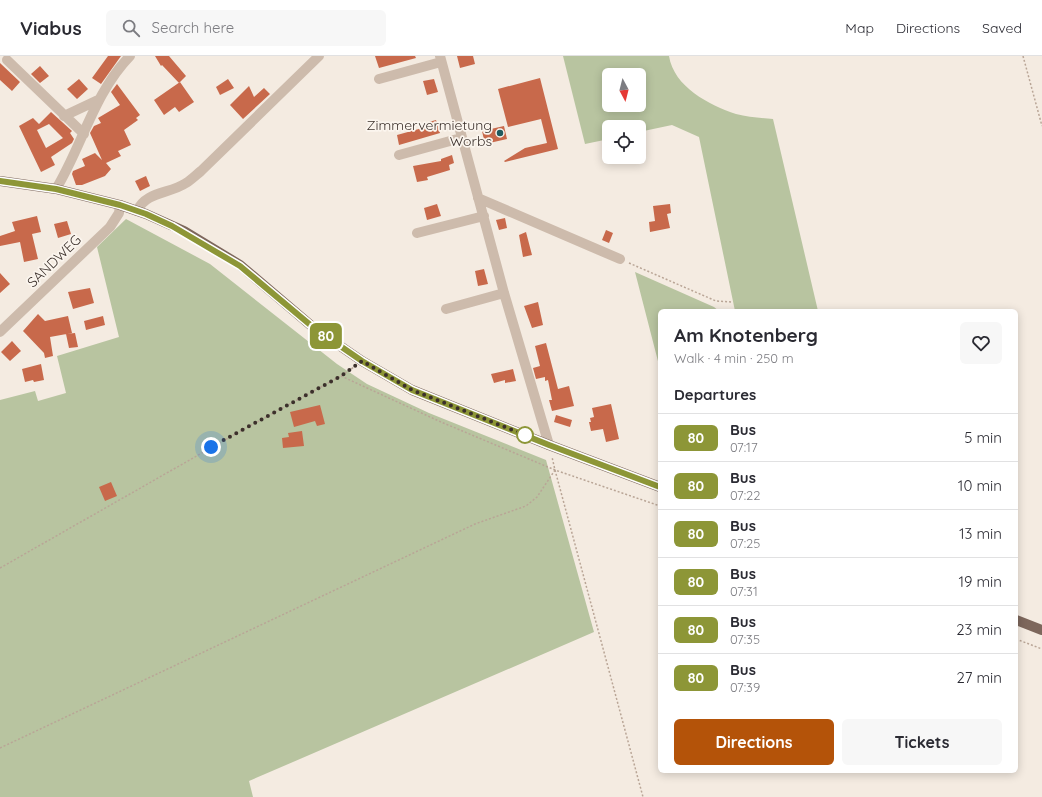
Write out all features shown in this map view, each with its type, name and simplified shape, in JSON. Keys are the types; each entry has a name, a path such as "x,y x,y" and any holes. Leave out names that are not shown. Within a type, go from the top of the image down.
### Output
{"main road":[{"path":"0,182 56,189 120,205 184,231 240,266 314,328 362,361 412,390 549,445 658,486"},
{"path":"1018,621 1042,630"}],"street":[{"path":"56,189 84,134 98,100 121,65 130,56"},
{"path":"137,211 141,202 164,191 185,184 201,171 319,56"},
{"path":"378,80 441,59 461,138 484,216 504,293 549,445"},
{"path":"7,60 84,134"},
{"path":"64,116 98,100"},
{"path":"399,155 461,138"},
{"path":"478,198 620,259"},
{"name":"SANDWEG","path":"0,332 110,227 119,213 120,205"},
{"path":"417,233 484,216"},
{"path":"446,309 504,293"}],"path":[{"path":"1023,56 1042,126"},
{"path":"620,259 716,301 732,302"},
{"path":"0,568 237,433 341,376 362,361"},
{"path":"341,376 441,422 555,470 658,505"},
{"path":"549,445 643,797"},
{"path":"0,748 475,524 526,506 537,497 555,470"},
{"path":"1018,640 1042,649"}],"green space":[{"path":"563,56 669,56 672,67 685,86 704,100 736,114 773,119 818,309 735,309 699,137 672,125 646,131 646,120 602,120 602,140 585,144"},
{"path":"126,219 210,264 337,364 367,384 429,413 546,460 594,632 249,781 253,797 0,797 0,400 35,391 38,401 66,393 57,356 119,337 97,247"},
{"path":"635,272 716,309 658,309 658,361"}],"building":[{"path":"108,56 121,56 101,84 92,78"},
{"path":"155,56 169,56 186,76 179,83 162,65 161,66"},
{"path":"375,56 415,56 416,58 379,68"},
{"path":"457,56 473,56 475,64 460,68"},
{"path":"0,63 20,82 12,91 0,80"},
{"path":"40,66 49,76 40,83 31,74"},
{"path":"540,78 558,149 505,162 504,161 525,148 547,143 541,119 508,127 498,89"},
{"path":"79,79 88,89 77,99 67,89"},
{"path":"228,79 234,88 220,95 216,87"},
{"path":"434,79 438,92 427,95 423,81"},
{"path":"180,82 194,102 179,112 175,107 164,115 154,100"},
{"path":"117,84 140,115 136,118 138,120 124,130 131,145 118,151 121,156 106,163 111,169 105,176 82,185 76,185 72,174 73,171 85,166 82,159 95,153 102,160 90,133 94,126 101,123 98,118 120,105 111,92"},
{"path":"249,86 254,97 264,88 270,94 243,119 230,105"},
{"path":"51,112 72,131 70,133 74,139 72,143 51,157 55,165 41,172 19,126 33,118 39,124","holes":["49,124 63,138 46,148 37,130"]},
{"path":"436,120 440,133 399,145 397,135 426,127 425,123"},
{"path":"504,126 507,139 485,144 482,131"},
{"path":"452,155 454,163 449,165 450,170 427,177 428,180 417,182 413,166 441,161 441,159"},
{"path":"146,176 150,186 140,191 135,181"},
{"path":"437,204 441,216 427,220 424,208"},
{"path":"670,204 671,213 667,214 670,228 650,232 649,222 655,221 653,206"},
{"path":"37,216 41,232 32,234 38,259 24,262 20,242 0,246 0,236 15,231 12,222"},
{"path":"505,218 507,228 499,230 496,220"},
{"path":"67,221 71,234 58,238 54,224"},
{"path":"606,230 613,233 609,243 602,240"},
{"path":"526,232 532,255 523,257 519,235"},
{"path":"484,269 488,284 478,286 475,271"},
{"path":"0,273 10,284 0,293"},
{"path":"90,288 94,303 73,309 68,292"},
{"path":"538,302 543,325 532,328 524,306"},
{"path":"38,314 45,321 68,316 72,333 50,337 53,356 45,358 44,353 23,331"},
{"path":"103,316 105,325 86,330 84,321"},
{"path":"75,333 78,347 69,348 66,334"},
{"path":"12,341 21,351 10,361 1,352"},
{"path":"546,343 558,389 569,386 574,406 552,411 549,400 552,400 548,380 545,381 545,377 536,379 533,368 540,366 535,346"},
{"path":"41,364 44,380 25,382 22,369"},
{"path":"513,369 516,381 505,383 505,380 494,383 491,374"},
{"path":"611,404 619,439 606,442 603,429 591,431 589,422 591,422 590,418 594,417 592,408"},
{"path":"320,405 325,424 317,426 315,421 294,427 290,412"},
{"path":"556,415 572,420 570,427 554,422"},
{"path":"302,431 304,446 283,448 282,438 289,437 288,433"},
{"path":"111,482 117,496 105,501 99,487"}],"bus line":[{"name":"80","path":"0,181 56,189 120,205 146,214 184,231 240,266 314,328 362,361 412,390 454,408 658,486"}],"place":[{"name":"Zimmervermietung Worbs","path":"500,133"}],"route":[{"path":"211,447 341,376 362,361 412,390 525,435"}]}
